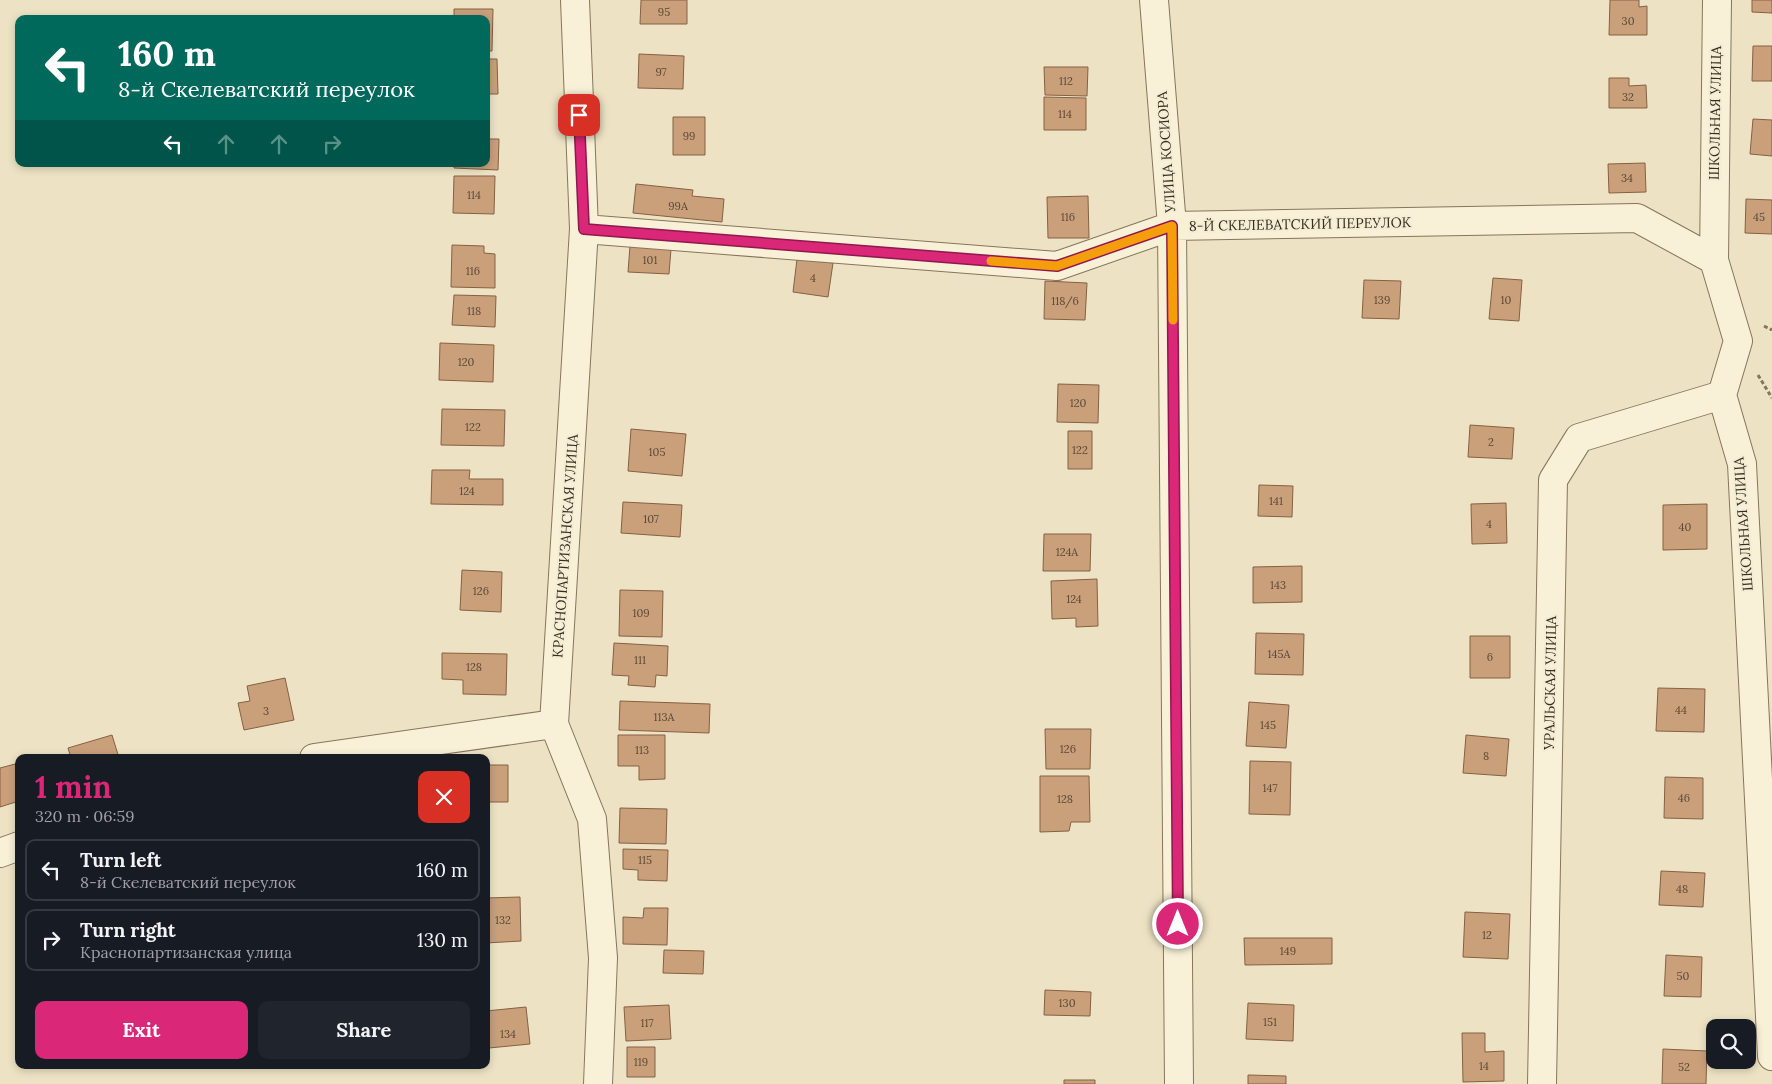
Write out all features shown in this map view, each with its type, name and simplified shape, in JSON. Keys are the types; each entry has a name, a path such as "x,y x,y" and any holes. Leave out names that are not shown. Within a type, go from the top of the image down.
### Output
{"street":[{"name":"КРАСНОПАРТИЗАНСКАЯ УЛИЦА","path":"574,0 584,229 554,724 592,819 603,958 598,1084"},
{"name":"УЛИЦА КОСИОРА","path":"1154,0 1172,226 1179,1084"},
{"name":"ШКОЛЬНАЯ УЛИЦА","path":"1716,0 1714,260 1738,341 1722,395 1742,464 1772,1056"},
{"name":"8-Й СКЕЛЕВАТСКИЙ ПЕРЕУЛОК","path":"584,229 1057,266 1172,226 1636,218 1714,260"},
{"name":"УРАЛЬСКАЯ УЛИЦА","path":"1542,1084 1553,480 1579,438 1722,395"},
{"path":"342,754 554,724"},
{"path":"0,853 15,847"}],"building":[{"path":"641,0 687,0 687,24 640,24"},
{"path":"1610,0 1639,0 1639,7 1647,6 1647,35 1609,35"},
{"path":"1752,0 1772,0 1772,13 1752,12"},
{"path":"454,9 493,9 492,51 490,51 490,15 454,15"},
{"path":"1753,46 1772,46 1772,81 1752,81"},
{"path":"639,54 684,56 683,89 638,88"},
{"path":"490,59 497,59 498,94 490,94"},
{"path":"1044,67 1088,67 1087,96 1045,95"},
{"path":"1609,78 1629,78 1629,86 1646,85 1647,108 1609,108"},
{"path":"1044,97 1086,98 1086,130 1044,130"},
{"path":"673,117 705,117 705,155 673,155"},
{"path":"1753,119 1772,120 1772,156 1750,154"},
{"path":"490,139 499,139 498,170 454,168 490,167"},
{"path":"1645,163 1646,192 1609,193 1608,164"},
{"path":"454,176 495,176 494,214 453,213"},
{"path":"636,184 693,190 692,196 724,199 722,222 633,213"},
{"path":"1088,196 1089,238 1048,238 1047,197"},
{"path":"1746,199 1772,200 1772,234 1745,233"},
{"path":"452,245 484,246 484,253 495,254 495,288 451,287"},
{"path":"630,246 671,249 669,274 628,272"},
{"path":"797,259 833,263 828,297 793,292"},
{"path":"1493,278 1522,280 1519,321 1489,319"},
{"path":"1364,280 1401,281 1399,319 1362,318"},
{"path":"1045,281 1087,283 1085,320 1044,319"},
{"path":"454,295 496,296 495,327 452,325"},
{"path":"440,343 494,345 493,382 439,380"},
{"path":"1058,384 1099,385 1098,423 1057,422"},
{"path":"442,409 505,410 504,446 441,445"},
{"path":"1470,425 1514,428 1512,459 1468,457"},
{"path":"631,429 686,434 682,476 628,471"},
{"path":"1068,431 1092,431 1092,469 1068,469"},
{"path":"432,470 470,470 469,479 503,479 503,505 431,504"},
{"path":"1259,485 1293,486 1292,517 1258,516"},
{"path":"623,502 682,505 680,537 621,533"},
{"path":"1506,503 1507,543 1472,544 1471,504"},
{"path":"1707,504 1707,549 1663,550 1663,505"},
{"path":"1044,534 1091,534 1090,571 1043,571"},
{"path":"1302,566 1302,602 1253,603 1253,567"},
{"path":"462,570 502,572 501,612 460,610"},
{"path":"1097,579 1098,626 1076,627 1076,618 1052,619 1051,581"},
{"path":"620,590 663,591 662,637 619,636"},
{"path":"1256,633 1304,634 1303,675 1255,674"},
{"path":"1470,636 1510,636 1510,678 1470,678"},
{"path":"614,643 668,646 667,676 656,675 655,687 628,685 629,676 612,675"},
{"path":"442,653 507,654 506,695 463,694 463,680 442,679"},
{"path":"285,678 294,720 244,730 238,703 250,701 247,686"},
{"path":"1658,688 1705,689 1704,732 1656,731"},
{"path":"620,701 710,704 709,733 619,730"},
{"path":"1249,702 1289,705 1286,748 1246,746"},
{"path":"1045,729 1091,729 1090,769 1046,769"},
{"path":"112,735 118,754 70,754 68,748"},
{"path":"618,735 665,735 665,779 639,780 639,766 618,766"},
{"path":"1466,735 1509,739 1506,776 1463,773"},
{"path":"1250,761 1291,762 1290,815 1249,814"},
{"path":"15,764 15,802 0,807 0,768"},
{"path":"490,765 508,765 508,802 490,802"},
{"path":"1040,776 1089,776 1090,822 1071,822 1069,831 1040,832"},
{"path":"1665,777 1703,778 1703,819 1664,818"},
{"path":"620,808 667,809 666,844 619,843"},
{"path":"623,849 668,850 667,881 638,880 638,870 623,869"},
{"path":"1661,871 1705,873 1703,907 1659,905"},
{"path":"520,897 521,941 490,943 490,898"},
{"path":"644,908 668,908 667,945 623,944 623,917 643,918"},
{"path":"1465,912 1510,914 1508,959 1463,957"},
{"path":"1244,938 1332,938 1332,964 1245,965"},
{"path":"664,950 704,951 703,974 663,973"},
{"path":"1666,955 1702,957 1701,997 1664,996"},
{"path":"1045,990 1091,992 1090,1016 1044,1015"},
{"path":"1248,1003 1294,1005 1293,1041 1246,1039"},
{"path":"669,1005 671,1039 626,1041 624,1007"},
{"path":"526,1007 530,1044 490,1048 490,1011"},
{"path":"1462,1033 1485,1033 1485,1052 1504,1051 1504,1081 1463,1082"},
{"path":"627,1047 655,1047 655,1077 627,1077"},
{"path":"1663,1049 1706,1051 1706,1084 1662,1084"},
{"path":"1248,1075 1286,1076 1286,1084 1248,1084"},
{"path":"1064,1080 1095,1080 1095,1084 1064,1084"}],"slow traffic":[{"path":"991,261 1057,266 1172,226 1173,320"}],"route":[{"path":"579,115 584,229 1057,266 1172,226 1178,924"}]}
